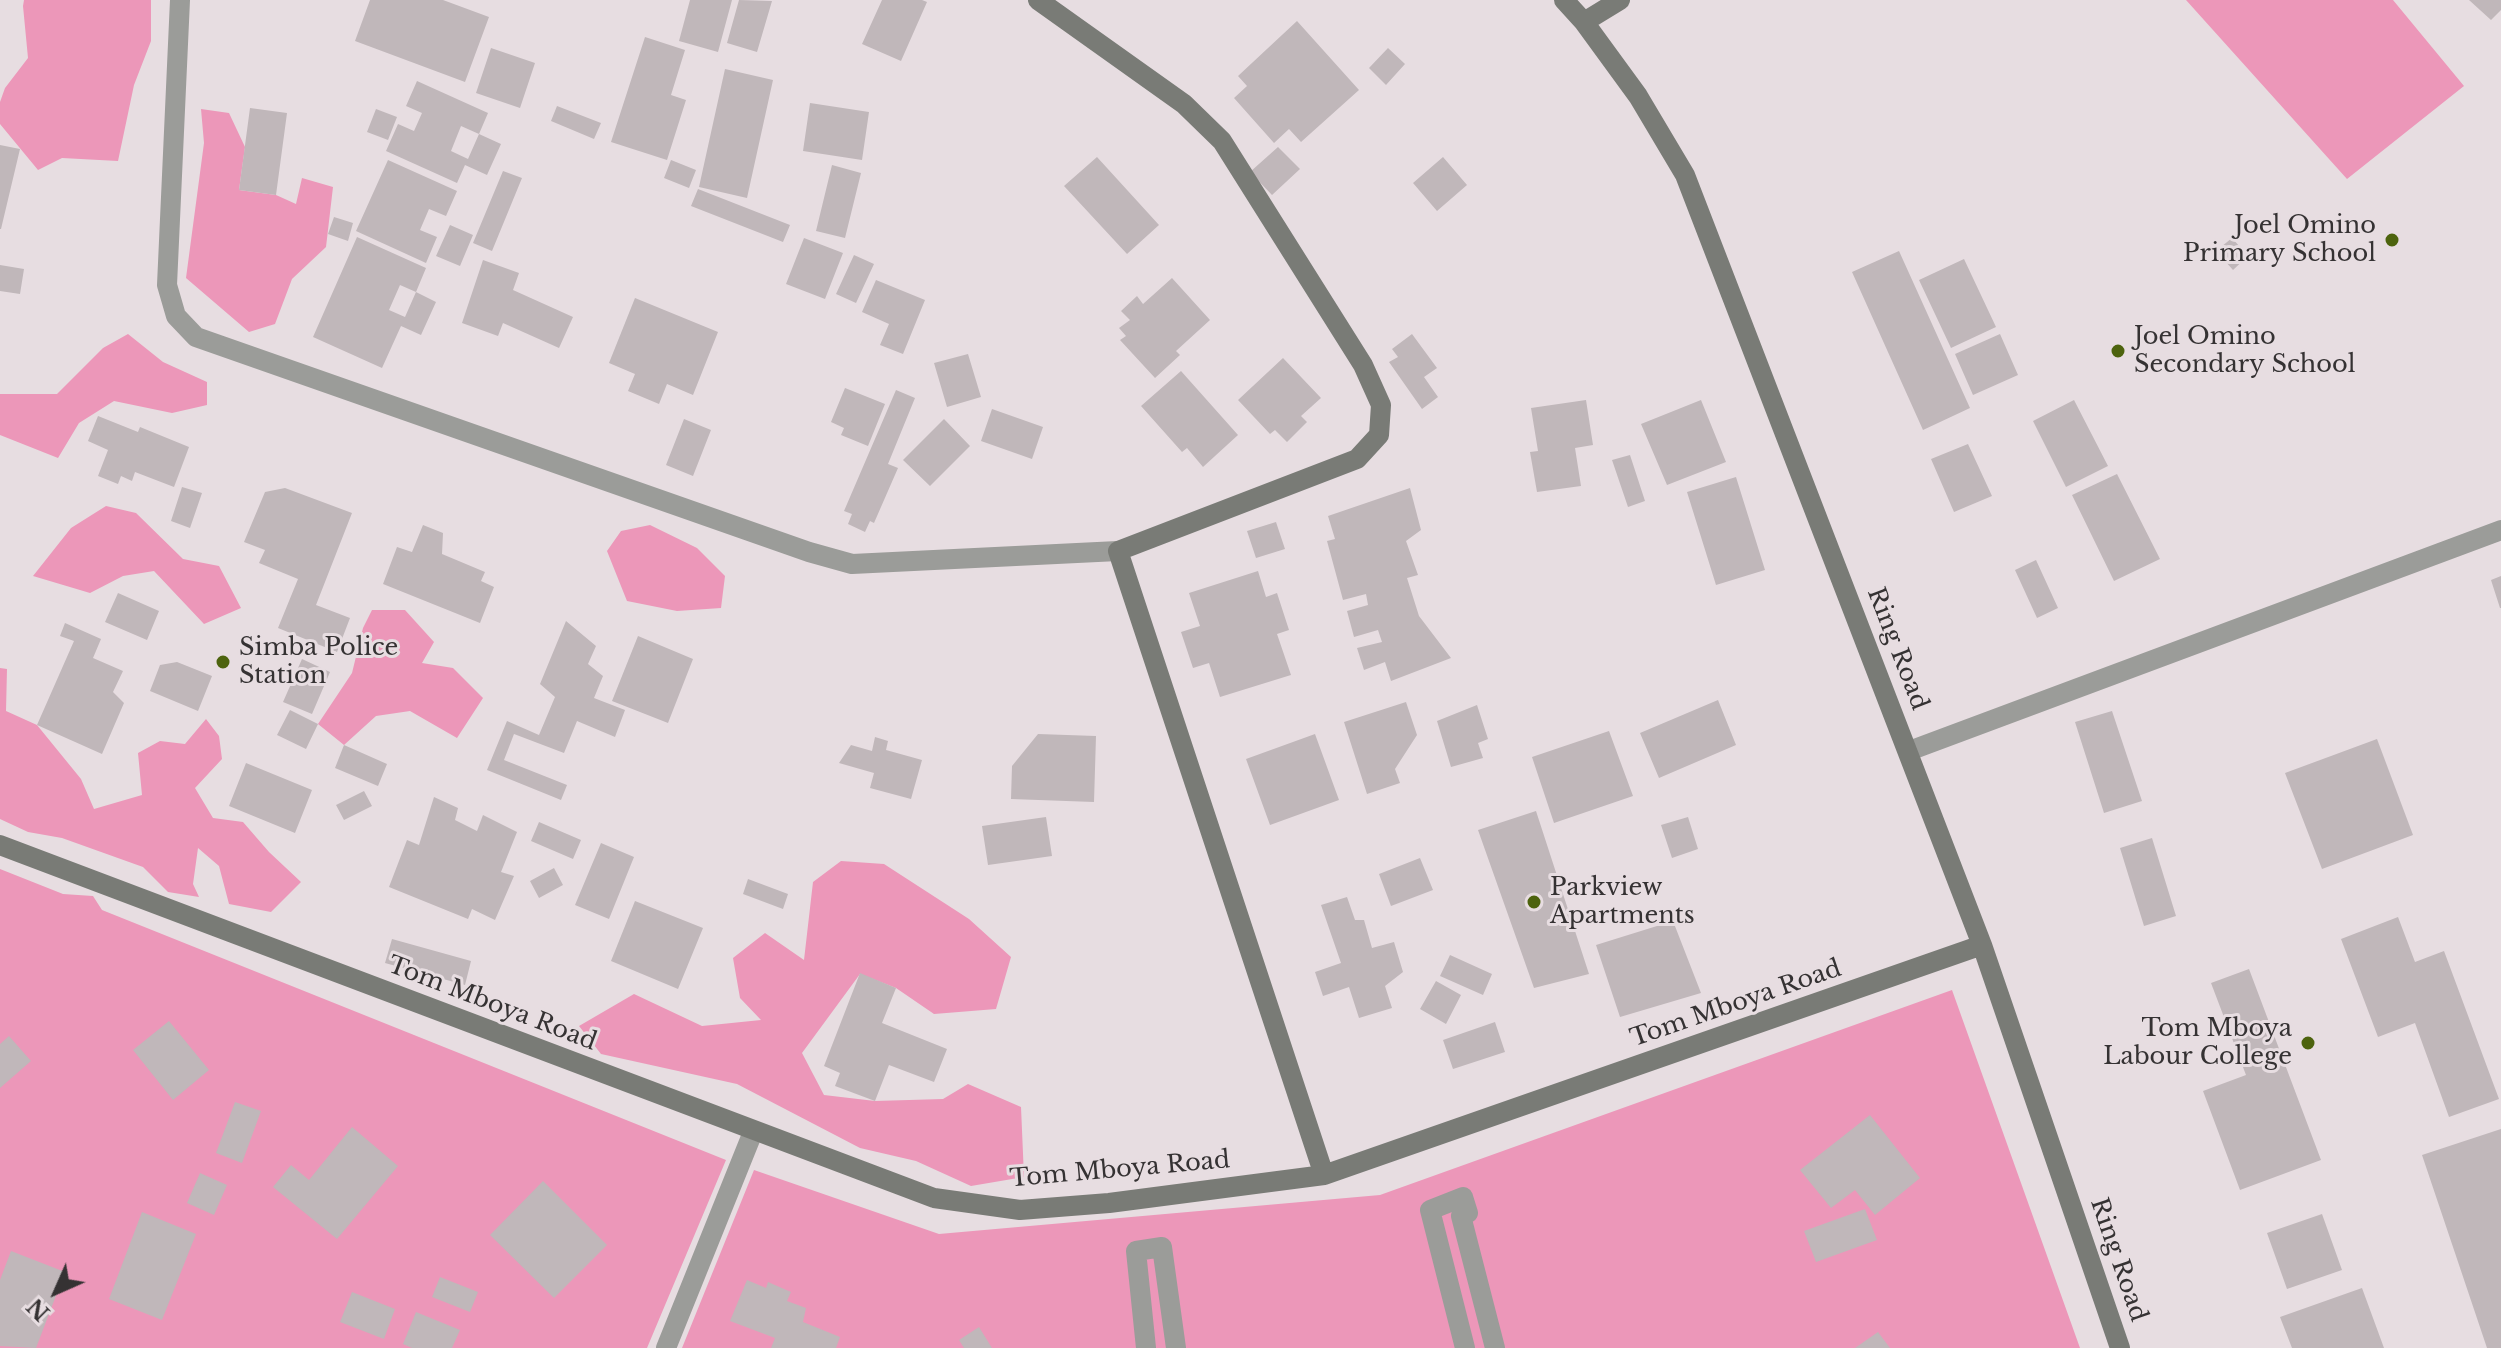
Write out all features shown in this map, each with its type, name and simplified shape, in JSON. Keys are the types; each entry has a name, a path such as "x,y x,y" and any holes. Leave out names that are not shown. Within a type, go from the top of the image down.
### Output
{"street":[{"path":"180,0 167,285 176,316 196,337 809,552 852,564 1118,551 1357,459 1379,435 1381,405 1363,365 1222,141 1184,104 1038,0"},
{"name":"Ring Road","path":"1564,0 1584,22 1638,96 1685,175 1982,945 2120,1348"},
{"path":"1584,22 1620,0"},
{"path":"1909,751 2501,530"},
{"path":"1118,551 1324,1175"},
{"name":"Tom Mboya Road","path":"0,845 934,1198 1020,1210 1109,1203 1324,1175 1982,945"},
{"path":"666,1348 753,1132"},
{"path":"1465,1348 1430,1210 1463,1197 1468,1213 1461,1216 1495,1348"},
{"path":"1146,1348 1136,1251 1162,1247 1176,1348"}],"shaded area":[{"path":"24,0 151,0 151,41 134,85 118,161 62,158 38,170 0,124 0,102 5,88 28,58"},
{"path":"2186,0 2393,0 2464,86 2347,179"},
{"path":"201,109 229,113 245,147 239,190 276,195 296,204 302,178 333,187 326,247 292,279 275,324 249,332 186,278 204,143"},
{"path":"128,334 163,362 207,382 207,405 172,413 114,401 79,423 58,458 0,435 0,394 57,394 103,348"},
{"path":"106,506 136,513 183,559 219,566 241,608 204,624 154,571 123,576 90,593 33,576 71,528"},
{"path":"650,525 697,548 725,576 721,608 677,611 627,601 607,551 621,531"},
{"path":"372,610 405,610 434,642 422,663 453,668 483,698 457,738 410,711 376,716 344,745 318,724 352,673 363,628"},
{"path":"0,668 7,669 6,711 37,725 81,779 94,809 142,795 138,753 160,741 185,744 206,719 219,736 222,759 195,788 213,818 243,822 301,882 271,912 229,904 219,866 198,848 193,884 199,897 168,892 143,867 62,838 28,832 0,819"},
{"path":"841,861 884,864 969,919 1011,957 996,1009 934,1014 896,988 860,974 802,1053 824,1095 875,1101 943,1099 968,1084 1021,1107 1024,1177 971,1186 916,1161 860,1148 737,1084 601,1054 579,1026 634,994 702,1026 761,1020 740,998 733,958 765,933 804,960 813,882"},
{"path":"0,869 63,894 93,896 102,910 726,1160 647,1348 0,1348"},
{"path":"1952,990 2080,1348 682,1348 754,1170 939,1234 1380,1195"}],"building":[{"path":"370,0 443,0 489,17 465,82 355,41"},
{"path":"690,0 732,0 718,52 679,41"},
{"path":"739,0 772,1 757,52 727,43"},
{"path":"882,0 927,2 901,61 862,44"},
{"path":"2469,0 2501,0 2501,10 2491,20"},
{"path":"1297,21 1359,90 1301,142 1289,129 1274,143 1234,98 1247,86 1238,76"},
{"path":"645,37 685,50 671,95 686,100 667,160 611,142"},
{"path":"491,48 535,63 520,108 476,93"},
{"path":"1388,48 1405,64 1386,85 1369,68"},
{"path":"725,69 773,80 747,198 699,187"},
{"path":"417,81 488,113 479,134 501,144 487,175 465,165 457,183 386,151 398,124 414,131 422,113 406,106","holes":["461,126 479,134 468,159 451,151"]},
{"path":"810,103 869,112 862,160 803,151"},
{"path":"557,106 601,123 594,139 551,121"},
{"path":"250,108 287,113 276,195 239,190"},
{"path":"376,109 397,117 388,140 367,132"},
{"path":"0,145 20,149 1,229 0,229"},
{"path":"1278,147 1300,169 1272,195 1250,172"},
{"path":"1097,157 1159,225 1127,254 1064,186"},
{"path":"1443,157 1467,185 1437,211 1413,183"},
{"path":"388,160 457,191 446,216 429,209 420,230 437,237 426,263 356,231"},
{"path":"671,160 696,170 689,188 664,178"},
{"path":"832,165 861,173 845,238 816,231"},
{"path":"503,171 522,178 492,251 473,243"},
{"path":"698,189 790,225 783,242 691,206"},
{"path":"334,217 353,223 348,241 328,234"},
{"path":"450,225 473,235 460,266 436,256"},
{"path":"357,237 426,268 416,292 436,302 421,335 401,326 382,368 313,337","holes":["400,285 416,292 405,317 389,310"]},
{"path":"804,238 843,253 825,299 786,284"},
{"name":"Joel Omino Secondary School","path":"2232,238 2248,256 2233,270 2216,251"},
{"path":"1899,251 1970,408 1923,430 1852,272"},
{"path":"854,255 874,264 856,303 836,294"},
{"path":"1964,259 1996,327 1951,348 1919,280"},
{"path":"483,260 519,273 513,290 573,317 559,348 503,323 498,336 462,323"},
{"path":"0,265 24,269 20,294 0,291"},
{"path":"1172,278 1210,320 1176,351 1180,355 1155,378 1120,340 1126,336 1119,328 1130,320 1121,311 1137,296 1143,304"},
{"path":"876,280 925,300 903,354 880,345 889,324 862,312"},
{"path":"635,298 718,332 693,395 667,384 659,404 628,391 635,374 609,363"},
{"path":"1412,334 1437,368 1424,377 1438,397 1422,409 1389,362 1398,357 1392,349"},
{"path":"2000,334 2018,375 1973,395 1955,354"},
{"path":"968,354 981,397 947,407 934,363"},
{"path":"1283,358 1321,398 1301,416 1307,422 1287,442 1275,430 1270,434 1238,400"},
{"path":"1181,371 1238,435 1203,467 1187,448 1182,452 1141,406"},
{"path":"845,388 885,404 868,446 841,435 844,428 831,422"},
{"path":"896,390 915,398 888,464 898,468 874,523 870,521 865,532 848,524 852,514 844,511"},
{"path":"1586,400 1593,445 1575,448 1581,486 1537,492 1530,452 1538,451 1531,408"},
{"path":"1701,400 1726,462 1667,485 1641,424"},
{"path":"2074,400 2108,466 2066,487 2033,421"},
{"path":"992,409 1043,427 1032,459 981,441"},
{"path":"98,416 138,432 140,427 189,447 174,487 135,472 132,481 121,476 118,484 98,476 108,450 88,441"},
{"path":"684,419 711,430 693,476 666,465"},
{"path":"944,419 970,446 930,486 903,460"},
{"path":"1968,444 1992,496 1954,512 1931,459"},
{"path":"1630,455 1645,501 1628,507 1612,460"},
{"path":"2117,474 2160,559 2114,581 2072,495"},
{"path":"1736,477 1765,570 1716,585 1687,492"},
{"path":"182,487 202,493 190,528 171,521"},
{"path":"285,488 352,513 316,605 350,618 337,652 278,628 298,579 259,563 265,550 244,542 265,492"},
{"path":"1410,488 1421,530 1406,541 1418,575 1407,578 1419,616 1451,658 1391,681 1385,662 1364,670 1357,648 1382,642 1378,630 1354,637 1347,611 1368,605 1366,594 1343,600 1327,541 1335,539 1328,516"},
{"path":"1276,522 1285,549 1256,558 1247,531"},
{"path":"423,525 443,533 442,554 485,572 481,581 494,587 480,623 383,584 397,547 412,552"},
{"path":"2036,560 2058,608 2037,618 2015,570"},
{"path":"1258,571 1266,597 1277,593 1289,630 1277,634 1291,675 1220,697 1209,663 1193,668 1181,632 1200,626 1189,593"},
{"path":"2501,576 2501,608 2500,608 2491,580"},
{"path":"118,593 159,611 147,640 105,622"},
{"path":"566,621 596,646 588,664 603,676 594,698 625,710 615,737 577,721 564,753 514,734 504,760 567,785 561,800 487,770 507,721 539,735 555,697 540,684"},
{"path":"65,623 101,639 93,658 123,671 113,692 124,703 102,754 37,725 74,641 60,636"},
{"path":"638,636 693,659 668,723 612,701"},
{"path":"302,659 330,672 312,714 283,702"},
{"path":"177,662 212,676 198,711 150,691 160,665"},
{"path":"1718,700 1736,745 1659,778 1640,733"},
{"path":"1406,702 1417,735 1395,769 1400,783 1367,794 1344,722"},
{"path":"1477,705 1488,739 1478,743 1483,758 1451,767 1437,721"},
{"path":"290,710 318,724 306,749 277,735"},
{"path":"2112,711 2142,801 2104,813 2075,722"},
{"name":"Parkview Apartments","path":"1609,731 1633,796 1554,823 1532,757"},
{"path":"1038,734 1096,736 1094,802 1011,799 1012,766"},
{"path":"1315,734 1339,800 1270,825 1246,759"},
{"path":"875,737 888,741 886,750 922,760 911,799 870,788 874,773 839,763 851,745 872,751"},
{"path":"2377,739 2413,835 2322,869 2285,773"},
{"path":"344,745 387,764 378,786 335,768"},
{"path":"246,763 312,790 295,833 229,806"},
{"path":"364,791 372,806 344,820 336,805"},
{"path":"434,797 458,808 455,820 477,831 483,815 517,832 501,872 514,876 495,920 472,909 468,919 389,887 407,840 419,845"},
{"name":"Parkview Apartments","path":"1536,811 1589,974 1534,988 1478,830"},
{"path":"1046,817 1052,856 988,865 982,826"},
{"path":"1688,817 1698,849 1672,858 1661,825"},
{"path":"539,822 581,840 573,859 531,841"},
{"path":"2152,838 2176,916 2144,926 2120,848"},
{"path":"601,843 634,857 609,919 575,905"},
{"path":"1420,858 1433,890 1391,906 1379,874"},
{"path":"554,868 563,885 539,898 530,881"},
{"path":"748,879 788,894 783,909 743,894"},
{"path":"1347,897 1355,920 1364,920 1372,948 1394,942 1403,972 1385,986 1392,1008 1359,1018 1349,987 1323,996 1315,972 1341,963 1321,905"},
{"path":"635,901 703,928 678,989 611,961"},
{"path":"2398,917 2415,962 2444,951 2499,1099 2449,1117 2415,1023 2378,1037 2341,939"},
{"name":"Parkview Apartments","path":"1673,921 1701,993 1620,1017 1596,945"},
{"path":"392,939 471,961 465,985 385,963"},
{"path":"1450,955 1492,974 1483,995 1440,976"},
{"path":"2249,969 2321,1160 2240,1190 2203,1091 2246,1075 2211,983"},
{"path":"860,973 896,988 882,1023 947,1049 934,1082 889,1065 875,1101 835,1086 840,1073 824,1066"},
{"path":"1436,981 1461,995 1446,1024 1420,1009"},
{"path":"169,1021 209,1070 173,1100 133,1050"},
{"path":"1495,1022 1505,1052 1453,1069 1443,1040"},
{"path":"9,1036 31,1061 0,1088 0,1044"},
{"path":"235,1102 261,1111 242,1163 216,1153"},
{"path":"1870,1115 1920,1178 1875,1215 1855,1190 1831,1208 1800,1170"},
{"path":"352,1127 398,1166 337,1239 273,1187 291,1165 309,1180"},
{"path":"2501,1129 2501,1348 2487,1348 2422,1155"},
{"path":"200,1173 227,1185 214,1215 187,1203"},
{"path":"543,1181 607,1245 554,1298 490,1235"},
{"path":"1865,1209 1877,1240 1816,1262 1804,1231"},
{"path":"142,1212 196,1234 162,1320 109,1299"},
{"path":"2322,1214 2342,1270 2287,1289 2267,1233"},
{"path":"11,1251 65,1272 36,1348 0,1346 0,1280"},
{"path":"440,1277 478,1292 470,1312 432,1297"},
{"path":"747,1280 766,1288 768,1282 791,1292 787,1301 806,1308 803,1322 840,1337 836,1348 771,1348 775,1338 730,1321"},
{"path":"2362,1288 2384,1348 2292,1348 2280,1317"},
{"path":"352,1292 395,1309 384,1339 340,1322"},
{"path":"416,1312 460,1330 452,1348 412,1348 403,1344"},
{"path":"979,1327 992,1348 964,1348 959,1340"},
{"path":"1878,1332 1890,1348 1855,1348"}],"place":[{"name":"Joel Omino Primary School","path":"2392,240"},
{"name":"Joel Omino Secondary School","path":"2118,351"},
{"name":"Simba Police Station","path":"223,662"},
{"name":"Parkview Apartments","path":"1534,902"},
{"name":"Tom Mboya Labour College","path":"2308,1043"}]}
